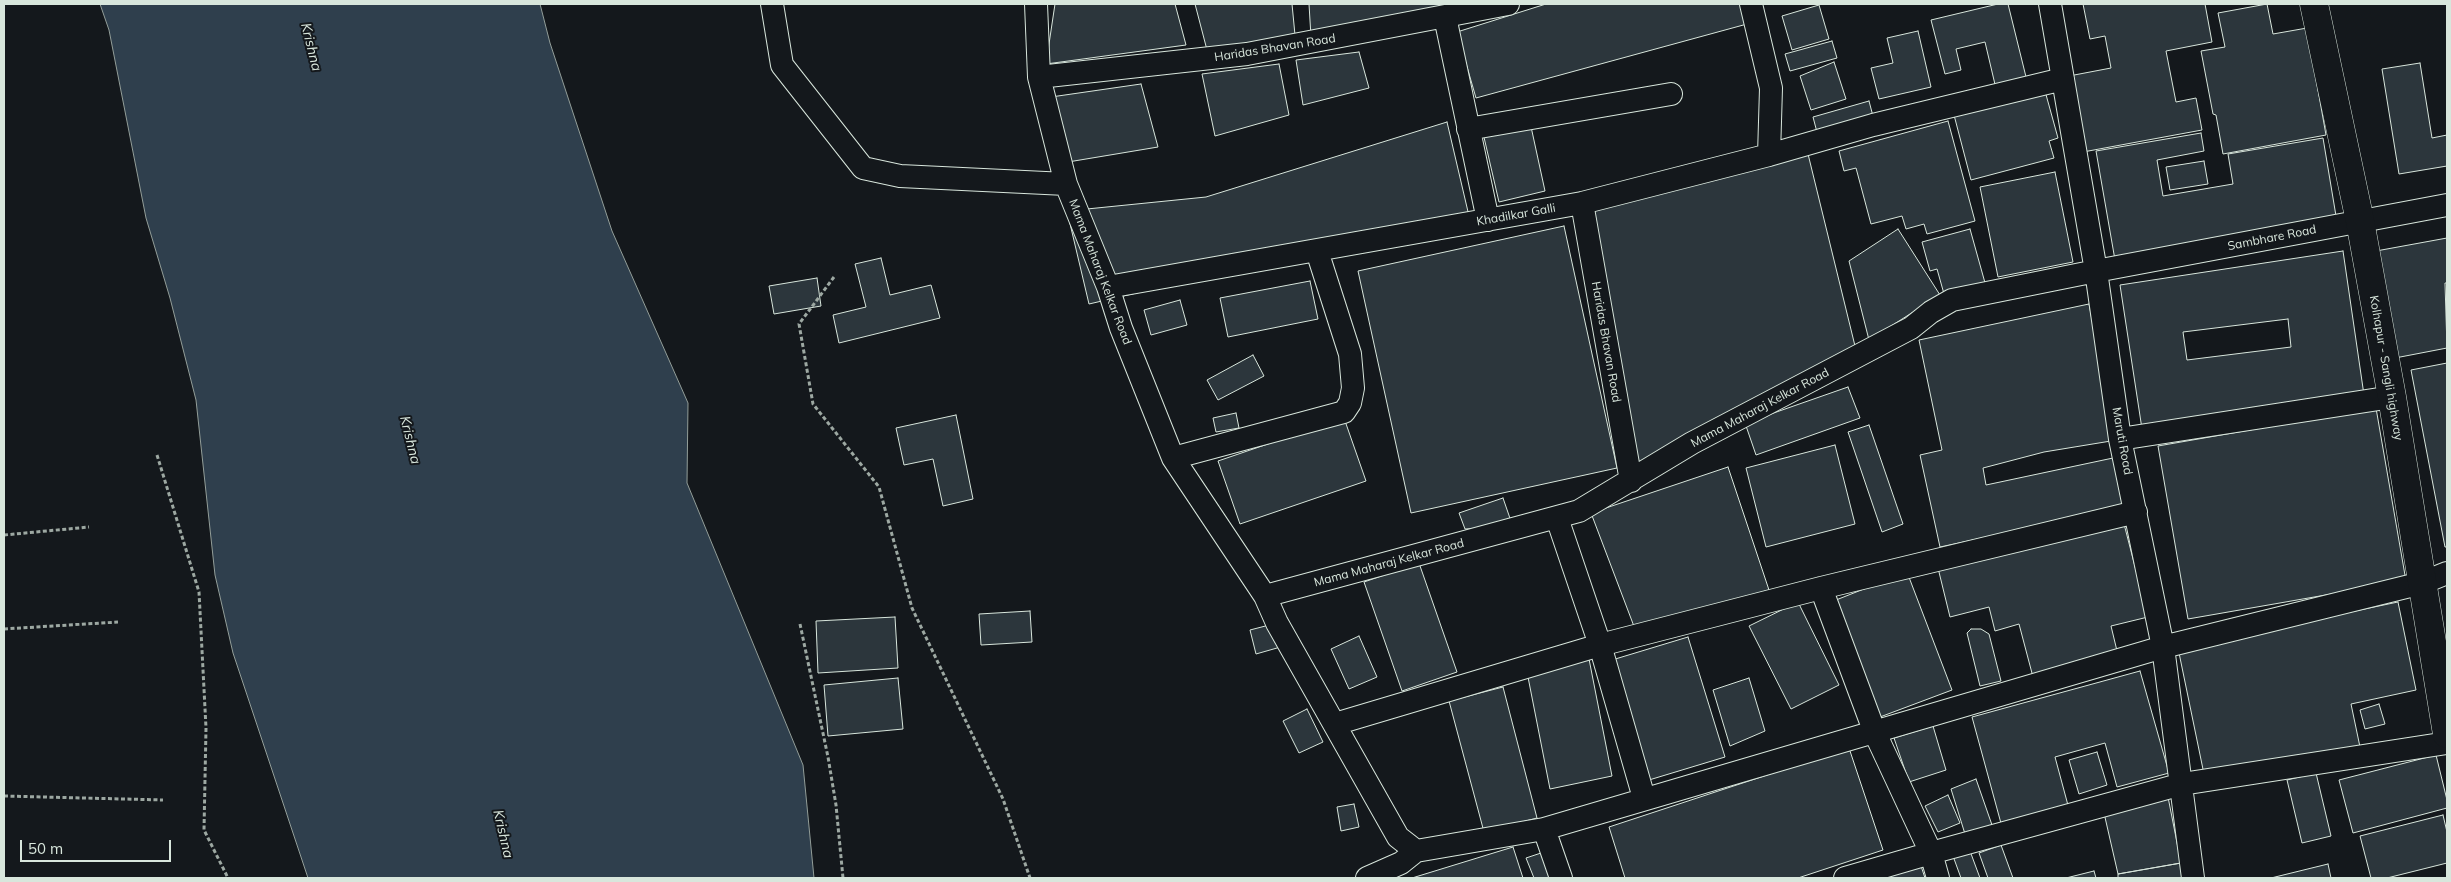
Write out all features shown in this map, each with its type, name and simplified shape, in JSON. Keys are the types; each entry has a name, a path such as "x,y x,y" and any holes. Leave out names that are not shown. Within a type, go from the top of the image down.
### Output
{"main road":[{"name":"Kolhapur - Sangli highway","path":"2314,4 2360,221 2392,397 2435,578 2447,734"}],"street":[{"path":"772,4 782,65 863,168 900,176 1066,184"},
{"name":"Mama Maharaj Kelkar Road","path":"1036,4 1039,77 1066,184 1108,287 1121,328 1173,458 1265,596 1557,518 1588,507 1692,443 1910,328 1931,312 1952,300 2096,271"},
{"name":"Haridas Bhavan Road","path":"1039,77 1247,54 1508,4"},
{"path":"1752,4 1771,88 1770,155"},
{"name":"Maruti Road","path":"2050,4 2096,271 2120,440 2162,647 2182,784 2193,878"},
{"path":"1445,17 1488,220"},
{"name":"Khadilkar Galli","path":"1108,287 1317,252 1582,203 1770,155 1873,125 2063,79"},
{"path":"1468,130 1671,94"},
{"name":"Haridas Bhavan Road","path":"1582,203 1631,482"},
{"name":"Sambhare Road","path":"2096,271 2447,205"},
{"path":"1173,458 1344,412 1350,403 1353,388 1350,354 1317,252"},
{"path":"2120,440 2392,397"},
{"path":"1334,724 1600,645 1821,588 2136,512"},
{"path":"1557,518 1600,645 1644,798"},
{"path":"1367,878 1401,863 1416,851 1544,829 2162,647 2435,578"},
{"path":"1821,588 1875,732 1931,853 1938,878"},
{"path":"1265,596 1277,622 1398,836 1416,851"},
{"path":"1845,878 2182,784 2447,743"},
{"path":"1544,829 1561,878"}],"path":[{"path":"834,277 799,324 813,404 880,487 912,608 1003,799 1030,878"},
{"path":"157,455 199,592 206,728 204,830 228,878"},
{"path":"4,535 89,528"},
{"path":"4,628 118,622"},
{"path":"800,624 828,757 836,805 843,878"},
{"path":"4,796 163,800"}],"water":[{"name":"Krishna","path":"100,4 540,4 550,43 612,231 688,403 687,483 803,765 814,878 308,878 233,653 215,575 196,400 170,298 146,218 109,30"}],"building":[{"path":"1055,4 1175,4 1186,45 1046,64"},
{"path":"1195,4 1292,4 1295,35 1207,50"},
{"path":"1309,4 1461,4 1311,37"},
{"path":"1546,4 1742,4 1747,24 1476,98 1457,32"},
{"path":"1998,4 2008,4 2028,85 1997,93 1985,42 1956,49 1961,70 1945,74 1931,20"},
{"path":"2083,4 2205,4 2212,42 2166,51 2176,102 2196,98 2202,130 2083,152 2069,76 2111,68 2105,36 2090,39"},
{"path":"2267,4 2273,34 2307,28 2326,135 2223,154 2201,51 2225,47 2218,13"},
{"path":"1819,5 1829,39 1792,50 1782,16"},
{"path":"1918,31 1931,87 1879,99 1871,68 1893,63 1887,38"},
{"path":"1832,41 1837,58 1790,71 1785,54"},
{"path":"1359,52 1369,88 1303,105 1296,60"},
{"path":"1834,62 1846,99 1811,110 1800,76"},
{"path":"2420,63 2432,138 2447,135 2447,166 2399,174 2382,69"},
{"path":"1279,64 1289,115 1215,136 1202,74"},
{"path":"1141,84 1158,147 1068,162 1051,97"},
{"path":"2045,91 2058,138 2049,141 2054,158 1971,180 1954,115"},
{"path":"1869,101 1874,120 1818,136 1813,117"},
{"path":"1948,121 1975,221 1927,234 1924,224 1906,229 1902,216 1871,224 1856,168 1844,171 1839,151"},
{"path":"1447,122 1469,216 1089,304 1067,211 1206,197"},
{"path":"1530,122 1545,191 1499,202 1483,133"},
{"path":"2201,133 2204,151 2157,160 2163,196 2233,184 2228,154 2323,138 2337,222 2115,260 2096,151"},
{"path":"1808,154 1855,346 1637,466 1589,211"},
{"path":"2204,161 2208,184 2170,190 2166,167"},
{"path":"2055,172 2073,262 1998,277 1980,187"},
{"path":"1564,226 1617,468 1411,513 1358,271"},
{"path":"1898,229 1940,295 1869,340 1849,261"},
{"path":"1970,229 1987,290 1946,301 1937,269 1930,271 1922,242"},
{"path":"2447,238 2447,283 2445,283 2447,348 2395,358 2376,251"},
{"path":"2343,251 2364,395 2142,429 2120,285"},
{"path":"881,258 890,295 931,285 940,318 839,343 833,315 866,307 855,264"},
{"path":"817,278 821,306 774,314 769,286"},
{"path":"1310,281 1318,319 1228,337 1220,298"},
{"path":"1180,300 1187,325 1151,335 1144,310"},
{"path":"2089,304 2117,440 2044,452 1983,468 1986,485 2113,458 2123,508 1940,547 1920,455 1942,450 1919,340"},
{"path":"2288,319 2291,347 2187,360 2183,332"},
{"path":"1253,355 1264,376 1218,400 1207,380"},
{"path":"2447,363 2447,547 2445,547 2411,370"},
{"path":"1848,387 1860,418 1756,455 1745,423"},
{"path":"2376,408 2406,581 2188,619 2158,446"},
{"path":"1236,413 1239,428 1216,432 1213,418"},
{"path":"956,415 973,499 943,506 933,459 904,465 896,428"},
{"path":"1344,418 1366,481 1240,524 1218,461"},
{"path":"1869,425 1903,524 1882,532 1848,432"},
{"path":"1835,445 1855,524 1766,547 1746,468"},
{"path":"1728,467 1769,590 1635,629 1591,513"},
{"path":"1503,498 1513,527 1465,529 1459,513"},
{"path":"2123,520 2148,617 2111,626 2118,655 2033,677 2019,624 1995,631 1989,607 1950,617 1938,568"},
{"path":"1419,563 1457,672 1402,691 1364,582"},
{"path":"1907,572 1952,690 1880,717 1836,600"},
{"path":"1798,602 1839,685 1791,709 1749,626"},
{"path":"2398,602 2416,690 2351,704 2360,747 2205,779 2178,648"},
{"path":"1030,611 1032,642 981,645 979,614"},
{"path":"895,617 898,668 818,673 816,621"},
{"path":"1277,623 1284,646 1256,654 1250,630"},
{"path":"1971,629 1981,629 1989,634 2001,681 1980,686 1967,633"},
{"path":"1359,636 1377,677 1349,689 1331,649"},
{"path":"1688,637 1725,757 1649,780 1612,660"},
{"path":"1589,659 1612,776 1550,789 1527,672"},
{"path":"2140,671 2169,773 2117,787 2105,743 2055,757 2069,809 2002,827 1972,717"},
{"path":"898,678 903,729 828,736 824,685"},
{"path":"1749,678 1765,731 1730,746 1713,690"},
{"path":"1503,687 1537,818 1484,832 1449,701"},
{"path":"2379,704 2385,724 2365,729 2360,710"},
{"path":"1307,709 1323,742 1299,753 1283,721"},
{"path":"1933,726 1946,770 1909,782 1894,738"},
{"path":"1849,748 1883,850 1798,878 1625,878 1609,827"},
{"path":"2097,752 2107,785 2079,794 2069,760"},
{"path":"2436,755 2447,800 2447,808 2353,833 2339,780"},
{"path":"2316,773 2331,836 2302,843 2287,780"},
{"path":"1976,779 1992,825 1965,834 1951,789"},
{"path":"1948,795 1960,823 1938,832 1925,806"},
{"path":"2168,797 2181,863 2118,874 2104,813"},
{"path":"1354,804 1359,827 1341,831 1337,807"},
{"path":"2443,815 2447,832 2447,863 2387,878 2371,878 2360,836"},
{"path":"2001,845 2013,878 1988,878 1979,853"},
{"path":"1513,847 1523,878 1412,878"},
{"path":"1970,851 1980,878 1961,878 1953,856"},
{"path":"1544,852 1552,878 1534,878 1526,858"},
{"path":"2181,863 2184,878 2118,878 2118,874"},
{"path":"2328,864 2331,878 2271,878"},
{"path":"1921,866 1925,878 1884,878"},
{"path":"2094,871 2096,878 2066,878"}]}
